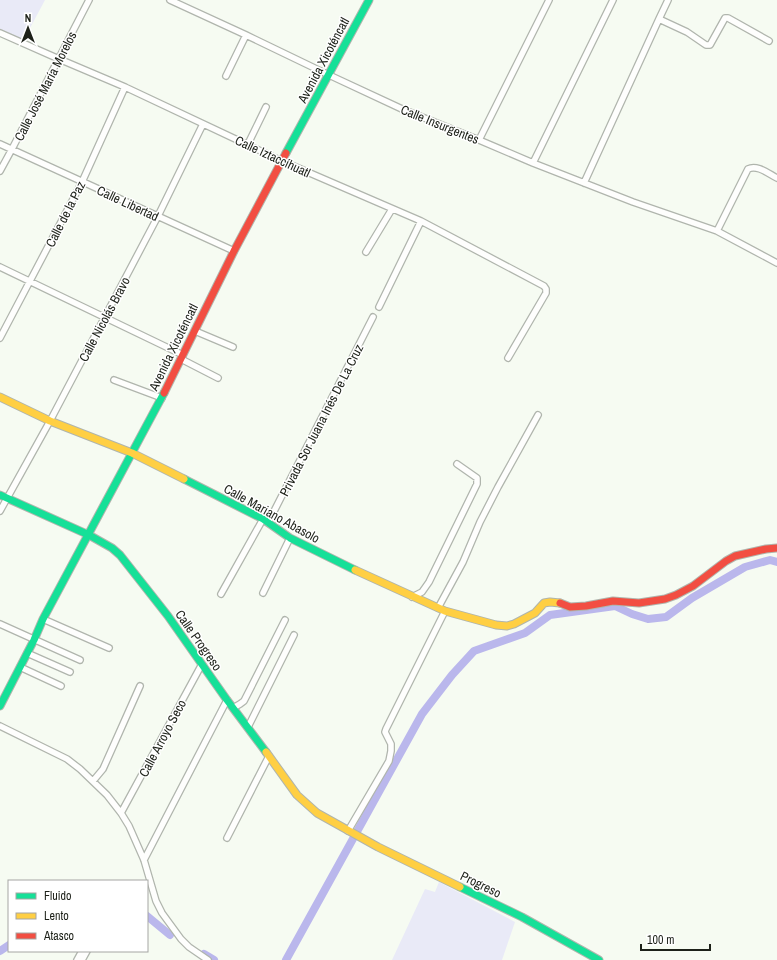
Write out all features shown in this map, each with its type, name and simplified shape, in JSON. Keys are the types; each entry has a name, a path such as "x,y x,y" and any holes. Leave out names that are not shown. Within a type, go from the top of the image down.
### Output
{"street":[{"name":"Calle José María Morelos","path":"0,171 89,0"},
{"name":"Calle Insurgentes","path":"170,0 402,109 633,202 717,231 777,263"},
{"name":"Avenida Xicoténcatl","path":"0,706 162,398 234,251 369,0"},
{"path":"479,140 549,0"},
{"path":"533,163 613,0"},
{"path":"584,183 668,0"},
{"path":"659,19 687,32 706,45 710,45 725,18 728,18 769,41"},
{"name":"Calle Iztaccíhuatl","path":"0,33 125,87 282,161 421,221 544,286 546,293 508,358"},
{"path":"226,76 246,35"},
{"name":"Calle de la Paz","path":"0,338 82,182 125,87"},
{"path":"248,144 266,107"},
{"name":"Calle Nicolás Bravo","path":"0,511 105,318 158,216 203,124"},
{"name":"Calle Libertad","path":"0,144 234,251"},
{"path":"717,231 748,169 757,167 777,178"},
{"path":"366,252 392,209"},
{"path":"379,307 421,221"},
{"path":"0,267 182,357 218,378"},
{"name":"Privada Sor Juana Inés De La Cruz","path":"221,594 265,521 373,317"},
{"path":"195,331 233,347"},
{"path":"114,380 162,398"},
{"name":"Calle Mariano Abasolo","path":"0,397 50,421 132,453 265,521 290,538 412,597 441,610 496,624 507,626 514,624 535,613 544,603 550,602 562,603 570,607 586,606 613,601 639,602 665,599 693,586 730,558 766,549 777,548"},
{"path":"350,832 389,761 391,744 384,732 480,522 538,415"},
{"path":"412,597 422,592 429,582 478,484 477,478 457,464"},
{"name":"Calle Progreso","path":"0,495 89,535 112,548 120,555 168,616 227,700 297,795 317,813 350,832"},
{"path":"263,593 290,538"},
{"path":"44,620 109,648"},
{"path":"233,708 244,701 285,620"},
{"path":"0,624 80,660"},
{"path":"248,727 294,636"},
{"path":"27,653 70,672"},
{"name":"Calle Arroyo Seco","path":"122,813 202,664"},
{"path":"20,667 61,686"},
{"path":"93,780 103,769 140,686"},
{"path":"144,860 227,700"},
{"path":"0,726 67,759 93,780 107,795 122,813 129,826 144,860 156,901 162,913 181,939 189,947 208,960"},
{"path":"227,838 269,756"},
{"name":"Progreso","path":"350,832 522,917 599,960"}],"shaded area":[{"path":"0,0 45,0 22,43 0,33"},
{"path":"439,882 515,922 502,960 392,960 425,889 435,892"}],"waterway":[{"path":"286,960 422,714 452,675 474,651 525,633 550,615 615,606 632,614 648,619 666,617 692,598 745,567 770,560 777,562"},
{"path":"148,917 170,935"},
{"path":"0,951 8,946"},
{"path":"204,954 214,960"}],"traffic: fast":[{"path":"286,153 369,0"},
{"path":"0,706 34,640 43,619 164,393"},
{"path":"184,479 263,519 290,538 355,570"},
{"path":"0,495 89,535 112,548 120,555 168,616 227,700 266,752"},
{"path":"460,887 522,917 599,960"}],"traffic: slow":[{"path":"0,397 50,421 132,453 184,479"},
{"path":"355,570 445,611 496,625 507,626 514,624 535,613 544,603 560,603"},
{"path":"266,752 297,795 317,813 378,847 460,887"}],"traffic: jam":[{"path":"164,393 234,251 286,153"},
{"path":"560,603 570,607 586,606 613,601 639,603 665,599 693,586 735,556 777,548"}]}
